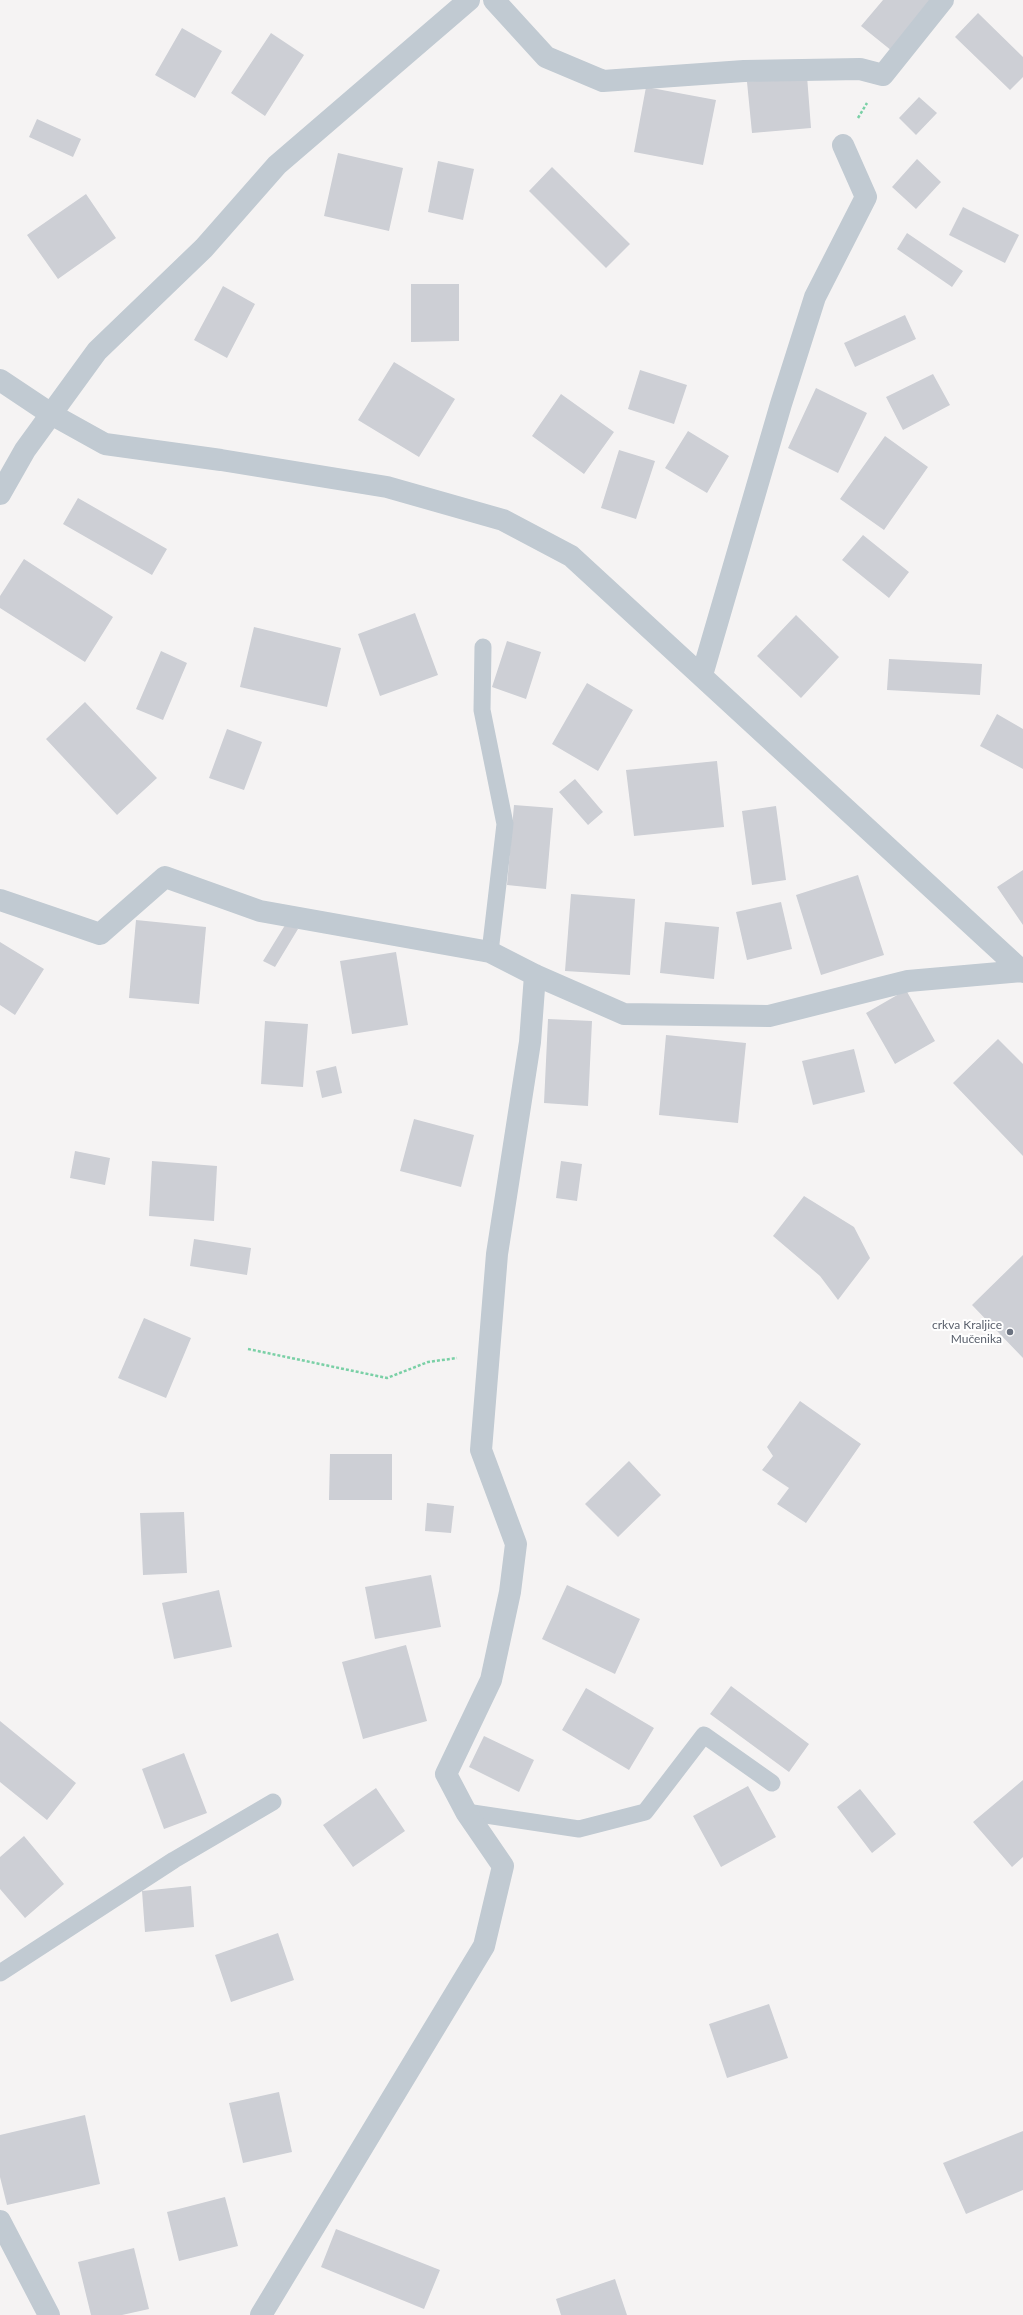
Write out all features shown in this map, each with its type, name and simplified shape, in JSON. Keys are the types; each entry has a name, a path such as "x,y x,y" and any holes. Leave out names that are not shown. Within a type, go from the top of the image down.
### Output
{"street":[{"path":"0,494 26,450 97,351 204,248 277,164 469,0"},
{"path":"494,0 546,57 603,81 744,71 860,69 883,75 943,0"},
{"path":"702,675 781,404 815,298 866,197 842,145"},
{"path":"0,380 51,414 105,444 221,460 387,487 503,520 570,556 702,675 1023,971"},
{"path":"0,900 100,934 165,877 260,911 490,952 535,976 624,1014 769,1016 908,982 1023,971"},
{"path":"261,2315 484,1946 503,1866 466,1812 446,1774 491,1680 510,1592 516,1544 481,1450 497,1254 530,1042 535,976"},
{"path":"0,2221 49,2315"}],"lane":[{"path":"483,647 482,710 505,824 490,952"},
{"path":"466,1812 579,1829 644,1812 704,1735 772,1783"},
{"path":"0,1973 174,1860 273,1802"}],"path":[{"path":"842,145 883,75"},
{"path":"248,1349 387,1378 428,1362 489,1353"}],"building":[{"path":"883,0 935,0 892,51 861,26"},
{"path":"978,13 1023,57 1023,77 1010,90 955,37"},
{"path":"182,28 222,51 195,98 155,75"},
{"path":"271,33 304,55 265,116 231,93"},
{"path":"807,76 811,128 752,133 747,82"},
{"path":"646,87 716,100 703,165 634,152"},
{"path":"919,97 937,113 916,135 899,118"},
{"path":"37,119 81,139 73,157 29,137"},
{"path":"338,153 403,168 389,231 324,216"},
{"path":"917,159 941,182 916,209 892,187"},
{"path":"438,161 474,169 463,220 428,212"},
{"path":"552,167 630,244 606,268 529,191"},
{"path":"86,194 116,238 58,279 27,235"},
{"path":"963,207 1019,235 1005,263 949,235"},
{"path":"907,233 963,271 952,287 897,249"},
{"path":"411,284 459,284 459,341 411,342"},
{"path":"223,286 255,304 227,358 194,340"},
{"path":"905,315 916,339 855,367 844,343"},
{"path":"394,362 455,399 419,457 358,420"},
{"path":"640,370 687,385 674,424 628,409"},
{"path":"933,374 950,405 903,430 886,397"},
{"path":"816,388 867,413 838,473 788,448"},
{"path":"561,394 614,432 584,474 532,436"},
{"path":"688,431 729,456 707,493 665,468"},
{"path":"885,436 928,467 884,530 840,499"},
{"path":"619,450 655,461 636,519 601,508"},
{"path":"78,498 167,549 152,575 63,524"},
{"path":"863,535 909,572 889,598 842,560"},
{"path":"24,559 113,617 85,662 0,608 0,596"},
{"path":"415,613 438,675 380,696 358,634"},
{"path":"796,615 839,657 801,698 757,656"},
{"path":"254,627 341,648 327,707 240,687"},
{"path":"507,641 541,652 526,699 492,687"},
{"path":"161,651 187,663 163,720 136,709"},
{"path":"889,659 982,664 980,695 887,690"},
{"path":"587,683 633,710 598,771 552,744"},
{"path":"85,702 157,778 117,815 46,739"},
{"path":"997,714 1023,729 1023,769 980,746"},
{"path":"227,729 262,742 244,790 209,778"},
{"path":"717,761 724,827 634,836 626,770"},
{"path":"575,779 603,812 588,825 559,792"},
{"path":"514,805 553,808 546,889 507,885"},
{"path":"776,806 786,880 752,885 742,811"},
{"path":"1023,870 1023,925 997,887"},
{"path":"858,875 884,955 821,975 796,895"},
{"path":"571,894 635,899 630,975 565,971"},
{"path":"781,902 792,949 747,960 736,912"},
{"path":"136,920 206,927 199,1004 129,998"},
{"path":"287,922 298,929 275,967 263,961"},
{"path":"665,922 719,927 714,979 660,973"},
{"path":"0,942 44,969 15,1015 0,1005"},
{"path":"396,952 408,1025 352,1034 340,961"},
{"path":"906,990 935,1041 895,1064 866,1013"},
{"path":"548,1019 592,1021 588,1106 544,1103"},
{"path":"265,1021 308,1024 303,1087 261,1084"},
{"path":"666,1035 746,1043 738,1123 659,1115"},
{"path":"998,1039 1023,1064 1023,1156 953,1083"},
{"path":"854,1049 865,1092 813,1105 802,1061"},
{"path":"336,1066 342,1093 322,1098 316,1071"},
{"path":"414,1119 474,1135 461,1187 400,1171"},
{"path":"75,1151 110,1158 105,1185 70,1178"},
{"path":"152,1161 217,1166 214,1221 149,1216"},
{"path":"561,1161 582,1164 577,1201 556,1198"},
{"path":"804,1196 854,1227 870,1258 838,1300 820,1276 773,1236"},
{"path":"194,1239 251,1248 247,1275 190,1266"},
{"name":"crkva Kraljice Mučenika","path":"1023,1255 1023,1358 972,1305"},
{"path":"144,1318 191,1338 166,1398 118,1378"},
{"path":"800,1401 861,1444 806,1523 777,1504 789,1488 762,1470 773,1456 767,1447"},
{"path":"330,1454 392,1454 392,1500 329,1500"},
{"path":"629,1461 661,1495 618,1537 585,1504"},
{"path":"427,1503 454,1506 451,1533 425,1531"},
{"path":"184,1512 187,1573 143,1575 140,1513"},
{"path":"431,1575 441,1627 375,1639 365,1587"},
{"path":"567,1585 640,1619 615,1674 542,1639"},
{"path":"219,1590 232,1647 174,1659 162,1603"},
{"path":"406,1645 427,1721 363,1739 342,1662"},
{"path":"731,1686 809,1744 789,1772 710,1714"},
{"path":"586,1688 654,1728 629,1770 562,1730"},
{"path":"0,1721 76,1783 47,1820 0,1782"},
{"path":"484,1736 534,1760 519,1792 469,1767"},
{"path":"184,1753 207,1813 164,1829 142,1769"},
{"path":"1023,1780 1023,1857 1012,1867 973,1822"},
{"path":"748,1786 776,1837 721,1867 693,1816"},
{"path":"376,1788 405,1831 353,1867 323,1825"},
{"path":"860,1789 896,1834 872,1853 837,1807"},
{"path":"24,1836 64,1884 25,1918 0,1889 0,1857"},
{"path":"191,1886 194,1927 145,1932 142,1891"},
{"path":"278,1933 294,1980 231,2002 215,1955"},
{"path":"769,2004 788,2058 727,2078 709,2024"},
{"path":"279,2092 292,2152 243,2163 229,2103"},
{"path":"85,2115 100,2184 7,2205 0,2177 0,2135"},
{"path":"1023,2131 1023,2190 966,2214 943,2163"},
{"path":"225,2197 238,2246 179,2261 167,2212"},
{"path":"336,2229 440,2270 424,2309 321,2267"},
{"path":"134,2248 149,2309 122,2315 91,2315 78,2262"},
{"path":"615,2279 627,2315 561,2315 556,2299"}],"place":[{"name":"crkva Kraljice Mučenika","path":"1010,1332"}]}
